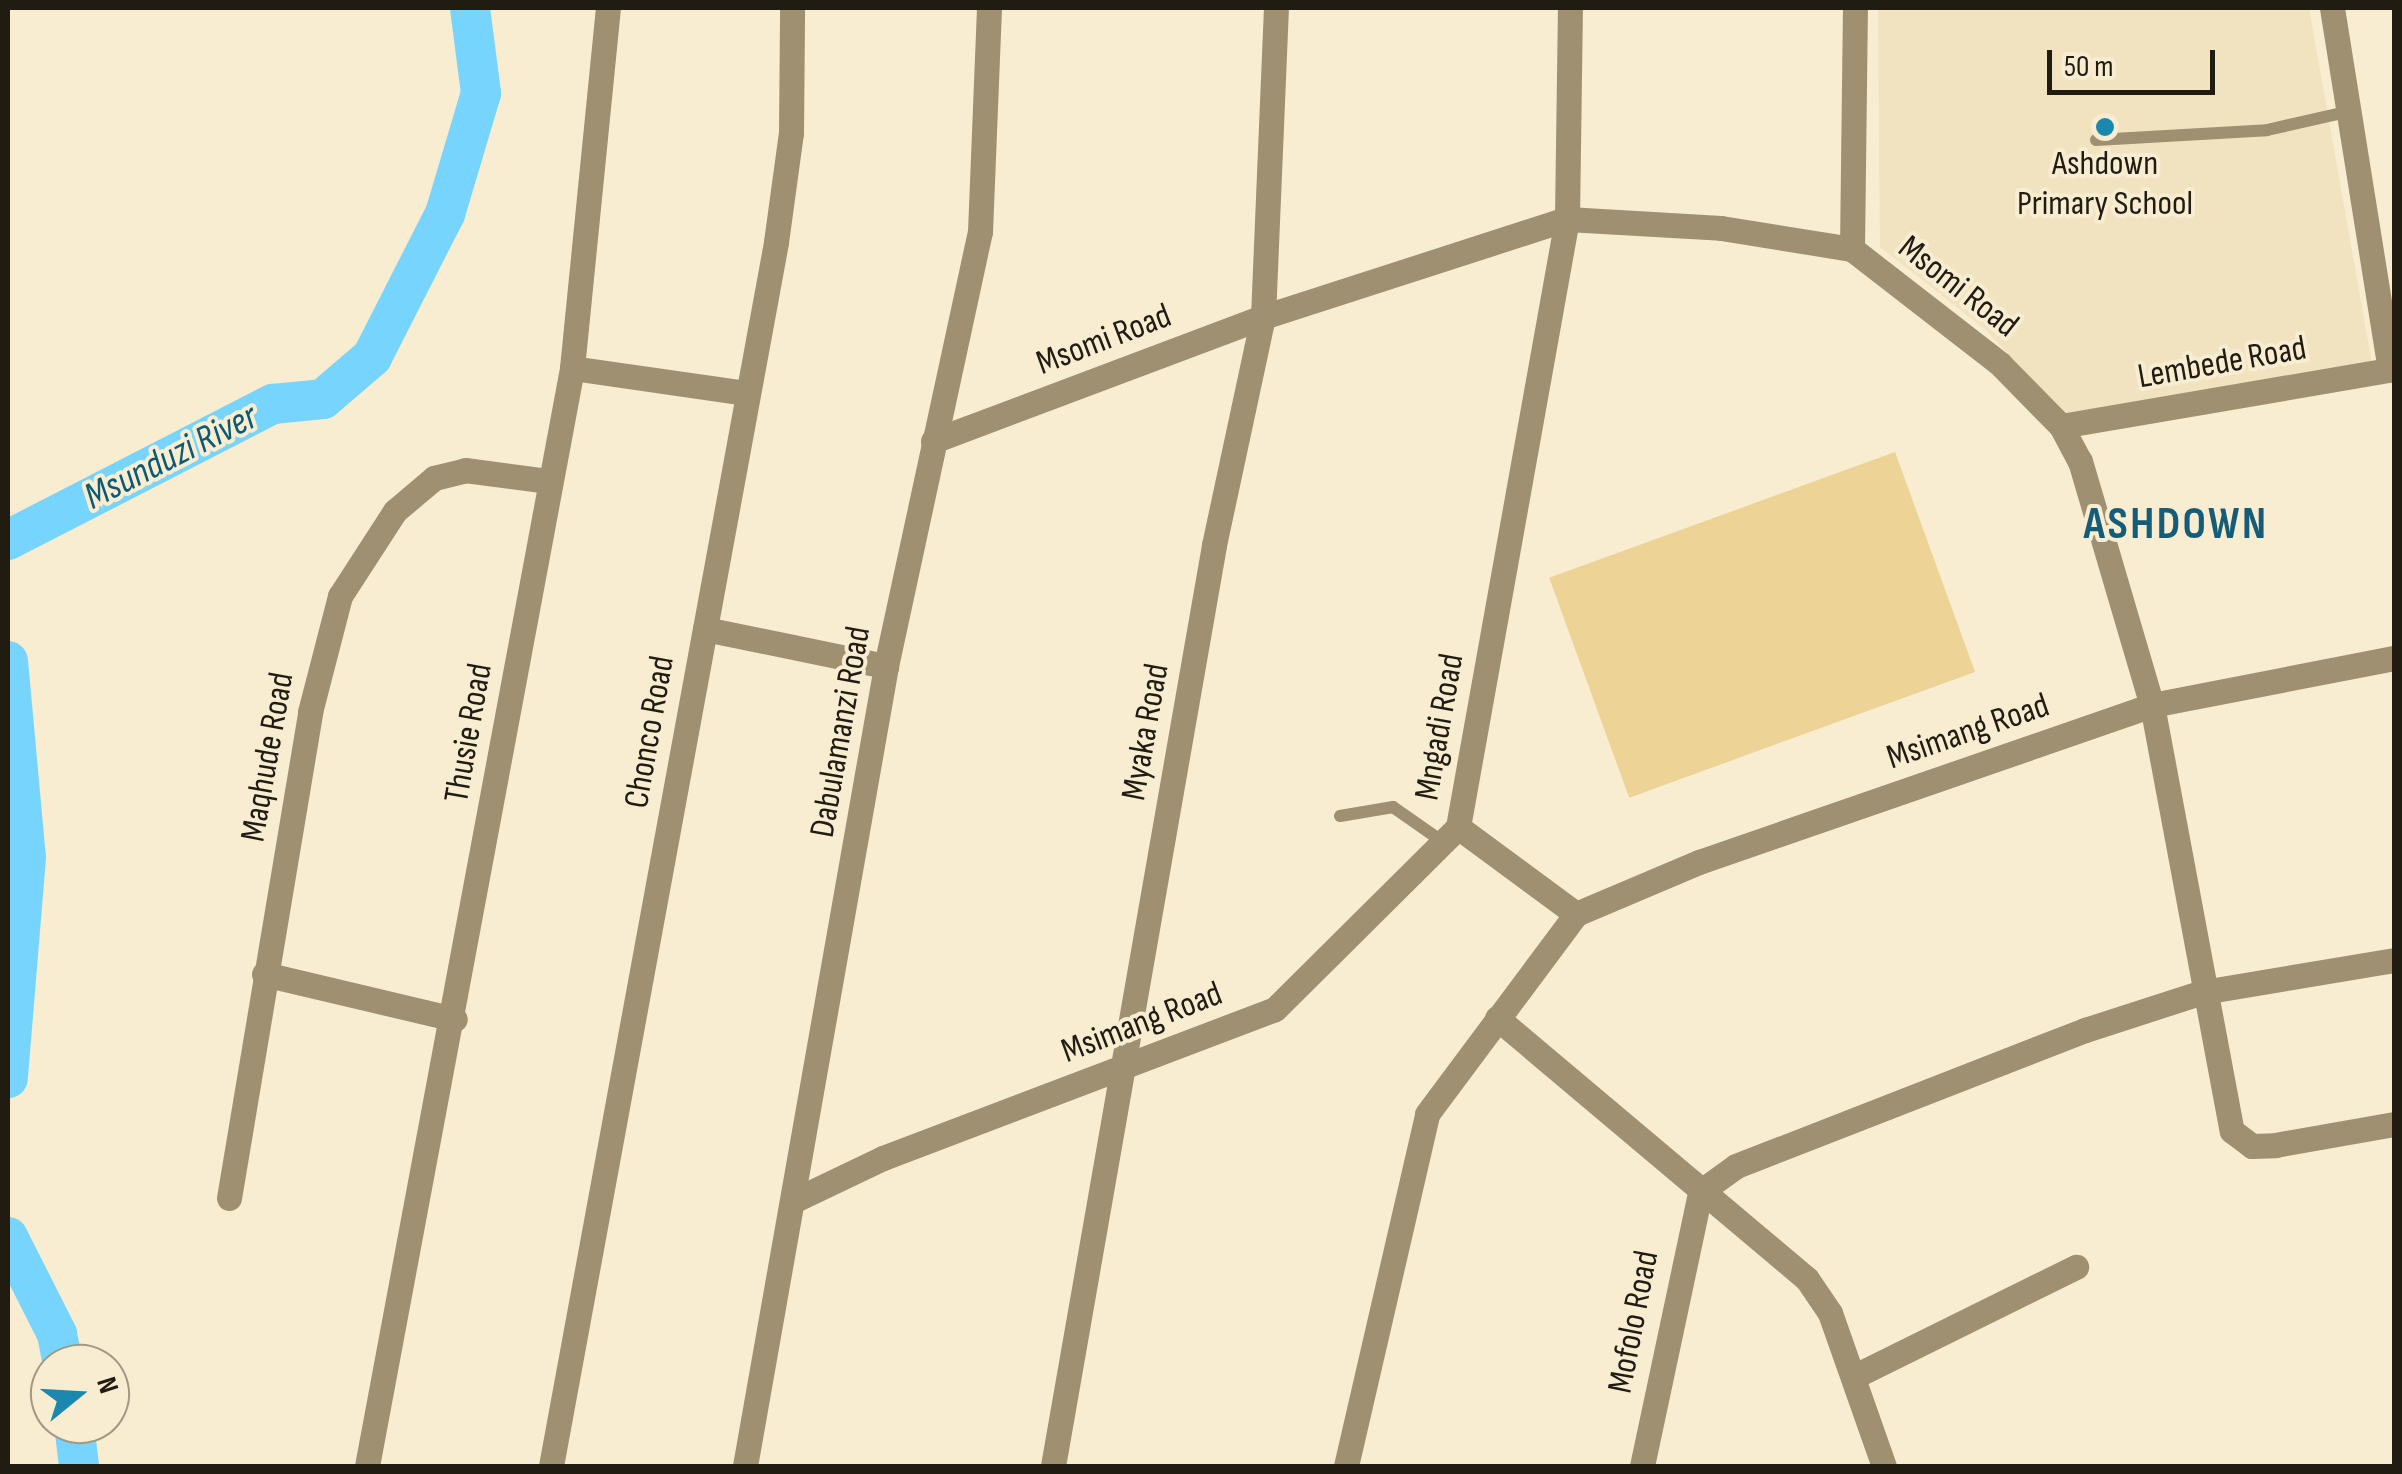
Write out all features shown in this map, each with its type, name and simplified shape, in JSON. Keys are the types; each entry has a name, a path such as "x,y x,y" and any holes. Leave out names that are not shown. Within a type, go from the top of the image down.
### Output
{"street":[{"name":"Thusie Road","path":"367,1466 455,1019 572,368 608,8"},
{"name":"Chonco Road","path":"551,1466 705,628 790,133 792,8"},
{"name":"Dabulamanzi Road","path":"745,1466 795,1200 886,666 980,232 989,8"},
{"name":"Myaka Road","path":"1053,1466 1126,1069 1214,545 1263,317 1276,8"},
{"name":"Mngadi Road","path":"1570,8 1567,219 1451,834 1576,914"},
{"path":"1852,249 1855,8"},
{"path":"2332,8 2392,369"},
{"name":"Msomi Road","path":"933,441 1263,317 1567,219 1721,228 1852,249 2000,364 2060,426 2086,480 2152,705 2218,1088 2240,1139 2274,1146 2394,1124"},
{"path":"572,368 745,393"},
{"name":"Lembede Road","path":"2060,426 2392,369"},
{"name":"Maqhude Road","path":"229,1198 264,974 326,636 354,570 395,511 434,478 465,470 549,480"},
{"path":"705,628 886,666"},
{"name":"Msimang Road","path":"1576,914 1699,862 2152,705 2394,658"},
{"name":"Msimang Road","path":"795,1200 884,1158 1126,1069 1275,1009 1451,834"},
{"path":"1346,1466 1422,1129 1497,1018 1576,914"},
{"path":"1700,1192 1736,1166 1906,1096 2202,992 2394,960"},
{"path":"264,974 455,1019"},
{"path":"1497,1018 1807,1279 1853,1377 1884,1466"},
{"name":"Mofolo Road","path":"1642,1466 1700,1192"},
{"path":"1853,1377 2076,1267"}],"lane":[{"path":"2096,140 2274,129 2347,112"},
{"path":"1340,816 1393,807 1451,834"}],"shaded area":[{"name":"Ashdown Primary School","path":"1878,8 2309,8 2372,364 2066,417 1986,330 1880,247"},
{"path":"1895,452 1975,672 1629,798 1549,578"}],"waterway":[{"name":"Msunduzi River","path":"8,540 273,404 323,399 372,357 445,214 481,93 470,8"},
{"name":"Msunduzi River","path":"8,661 26,857 8,1078"},
{"name":"Msunduzi River","path":"8,1237 59,1344"},
{"name":"Msunduzi River","path":"76,1444 79,1466"}],"place":[{"name":"Ashdown Primary School","path":"2105,127"}],"district":[{"name":"ASHDOWN","path":"2176,525"}]}
